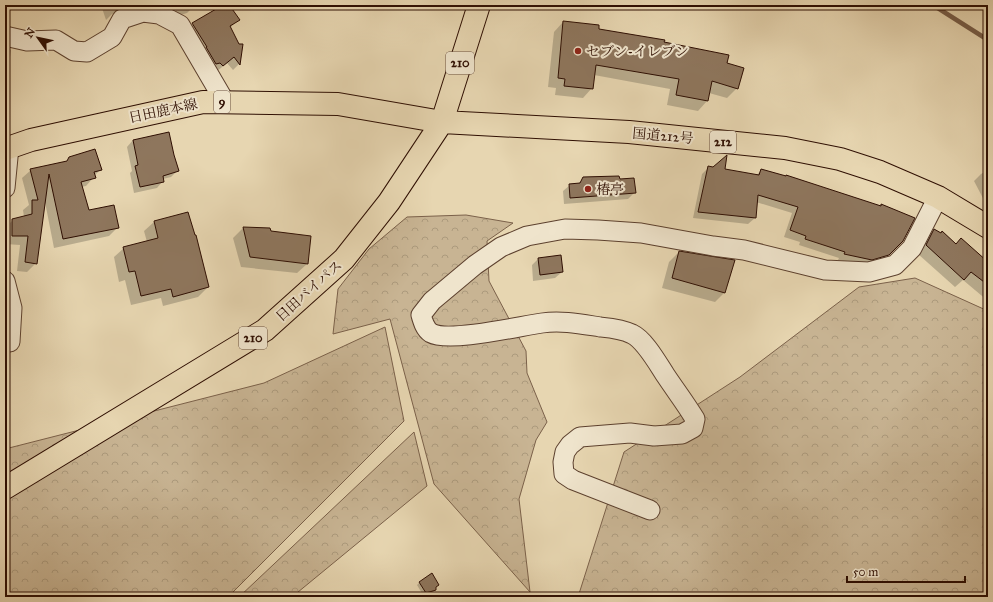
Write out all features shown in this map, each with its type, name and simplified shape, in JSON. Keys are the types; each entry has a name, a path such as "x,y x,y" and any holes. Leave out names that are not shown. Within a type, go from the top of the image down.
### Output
{"main road":[{"name":"日田バイパス","path":"5,488 265,330 344,259 389,202 442,122 479,5"},
{"name":"日田鹿本線","path":"7,148 31,140 203,102 338,104 442,122"},
{"name":"国道212号","path":"442,122 629,132 785,148 840,159 880,172 938,196 988,227"}],"street":[{"path":"5,36 27,41 56,40 74,51 88,52 112,37 122,19 143,12 159,14 180,25 225,102"},
{"path":"5,188 7,148"},
{"path":"650,510 573,480 564,474 563,462 565,452 570,445 580,437 630,433 654,436 682,434 693,428 696,419 644,344 633,334 620,330 570,322 544,322 496,331 450,337 432,334 426,328 422,315 432,301 475,265 501,247 528,236 565,229 641,232 713,246 744,250 826,270 869,272 895,265 912,248 938,196"},
{"path":"5,280 12,308 10,342"}],"green space":[{"path":"466,215 513,223 487,241 489,281 526,351 527,373 547,422 536,440 519,499 530,592 434,484 390,319 333,334 338,289 369,249 407,217"},
{"path":"915,278 988,311 988,597 578,597 624,452 740,377 859,287"},
{"path":"385,327 404,421 230,595 222,597 5,597 5,449 264,383"},
{"path":"414,432 427,486 292,597 239,597"}],"building":[{"path":"223,5 227,8 230,6 240,20 230,26 239,44 243,44 240,65 234,57 223,66 220,63 216,64 192,23"},
{"path":"563,21 599,25 599,29 665,40 664,42 729,55 727,63 744,68 738,89 712,81 708,101 676,95 679,79 596,65 593,89 564,86 565,79 558,78"},
{"path":"169,132 179,171 163,176 164,182 140,187 135,166 138,165 133,140"},
{"path":"95,149 102,170 94,172 96,178 81,182 89,210 114,205 119,228 63,239 49,174 37,264 25,262 28,236 12,236 12,219 32,214 32,200 38,200 30,169 67,161 69,157"},
{"path":"727,155 725,169 759,175 761,169 786,175 881,206 881,204 915,218 903,241 889,255 872,260 844,254 845,252 805,239 806,236 790,230 798,207 758,195 756,218 698,212 708,166 713,167"},
{"path":"619,176 620,179 634,178 636,193 570,198 569,184 580,183 583,177"},
{"path":"188,212 196,235 209,287 173,297 171,289 141,296 135,271 129,272 123,247 158,238 154,221"},
{"path":"243,227 270,228 271,231 311,236 308,264 250,257"},
{"path":"934,229 941,233 942,231 956,244 961,238 988,262 988,285 971,272 964,280 926,245"},
{"path":"679,251 735,260 725,293 672,278"},
{"path":"561,255 563,272 540,275 538,258"},
{"path":"432,573 439,585 436,587 436,590 426,593 419,582"}],"waterway":[{"path":"933,5 988,40"}],"place":[{"name":"セブン-イレブン","path":"578,51"},
{"name":"椿亭","path":"588,189"}]}
